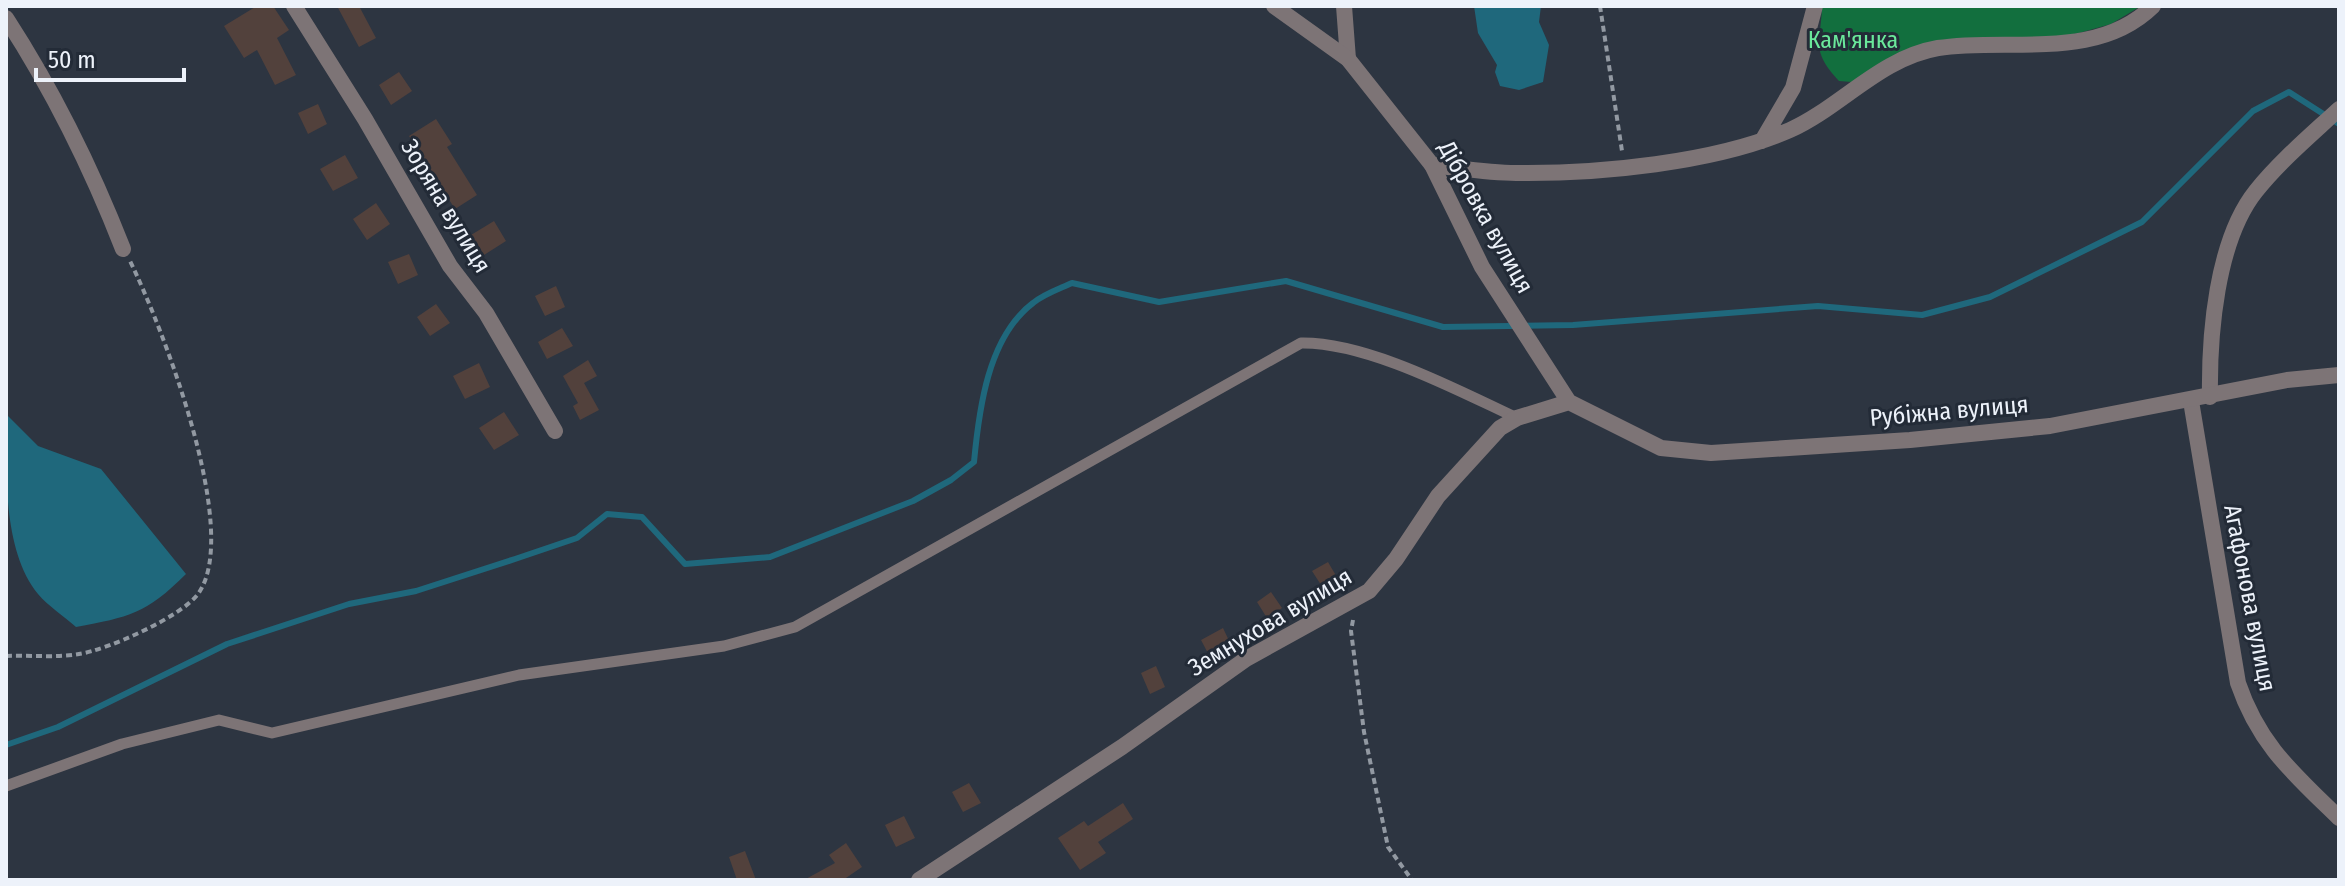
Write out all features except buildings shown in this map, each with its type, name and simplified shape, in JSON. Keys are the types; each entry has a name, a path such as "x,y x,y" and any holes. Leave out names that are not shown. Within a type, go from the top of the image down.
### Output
{"street":[{"name":"Зоряна вулиця","path":"294,6 365,119 450,266 486,313 555,431"},
{"name":"Дібровка вулиця","path":"1274,6 1348,59 1432,165 1482,267 1569,402"},
{"path":"1344,6 1348,59"},
{"path":"1762,141 1793,88 1815,6"},
{"path":"1432,165 1515,173 1688,159 1762,141 1822,113 1879,72 1920,53 1938,48 2041,45 2090,38 2137,19 2153,6"},
{"path":"6,18 42,74 90,167 123,249"},
{"path":"2210,397 2213,322 2227,254 2241,217 2256,192 2339,109"},
{"name":"Рубіжна вулиця","path":"1569,402 1661,448 1711,453 1910,440 2050,426 2287,380 2339,375"},
{"name":"Агафонова вулиця","path":"2191,401 2238,683 2248,712 2280,761 2339,818"},
{"name":"Земнухова вулиця","path":"919,880 1122,747 1246,659 1369,591 1396,559 1438,496 1500,428 1517,418 1569,402"}],"lane":[{"path":"6,786 122,744 219,720 272,733 519,675 724,646 795,627 1301,343 1325,343 1412,372 1517,418"}],"path":[{"path":"1600,6 1623,166"},
{"path":"6,656 81,654 152,628 198,594 211,556 211,520 198,445 145,292 123,249"},
{"path":"1358,598 1351,631 1364,732 1388,847 1412,880"}],"green space":[{"name":"Кам'янка","path":"1822,6 2141,6 2111,24 2048,39 1938,43 1852,82 1839,81 1824,61 1819,46"}],"water":[{"path":"1474,6 1541,6 1539,22 1549,45 1543,82 1519,90 1500,86 1495,72 1497,65 1478,33"},
{"path":"6,414 38,446 101,469 186,574 159,598 136,612 76,627 46,603 26,576 12,532 8,508"}],"waterway":[{"path":"6,745 58,727 227,644 349,604 416,591 577,538 607,514 642,517 685,564 770,557 913,501 951,480 974,462 988,375 1006,335 1018,317 1033,303 1072,283 1159,302 1286,281 1443,327 1573,325 1818,306 1922,315 1990,297 2142,222 2253,111 2289,92 2339,124"}]}
